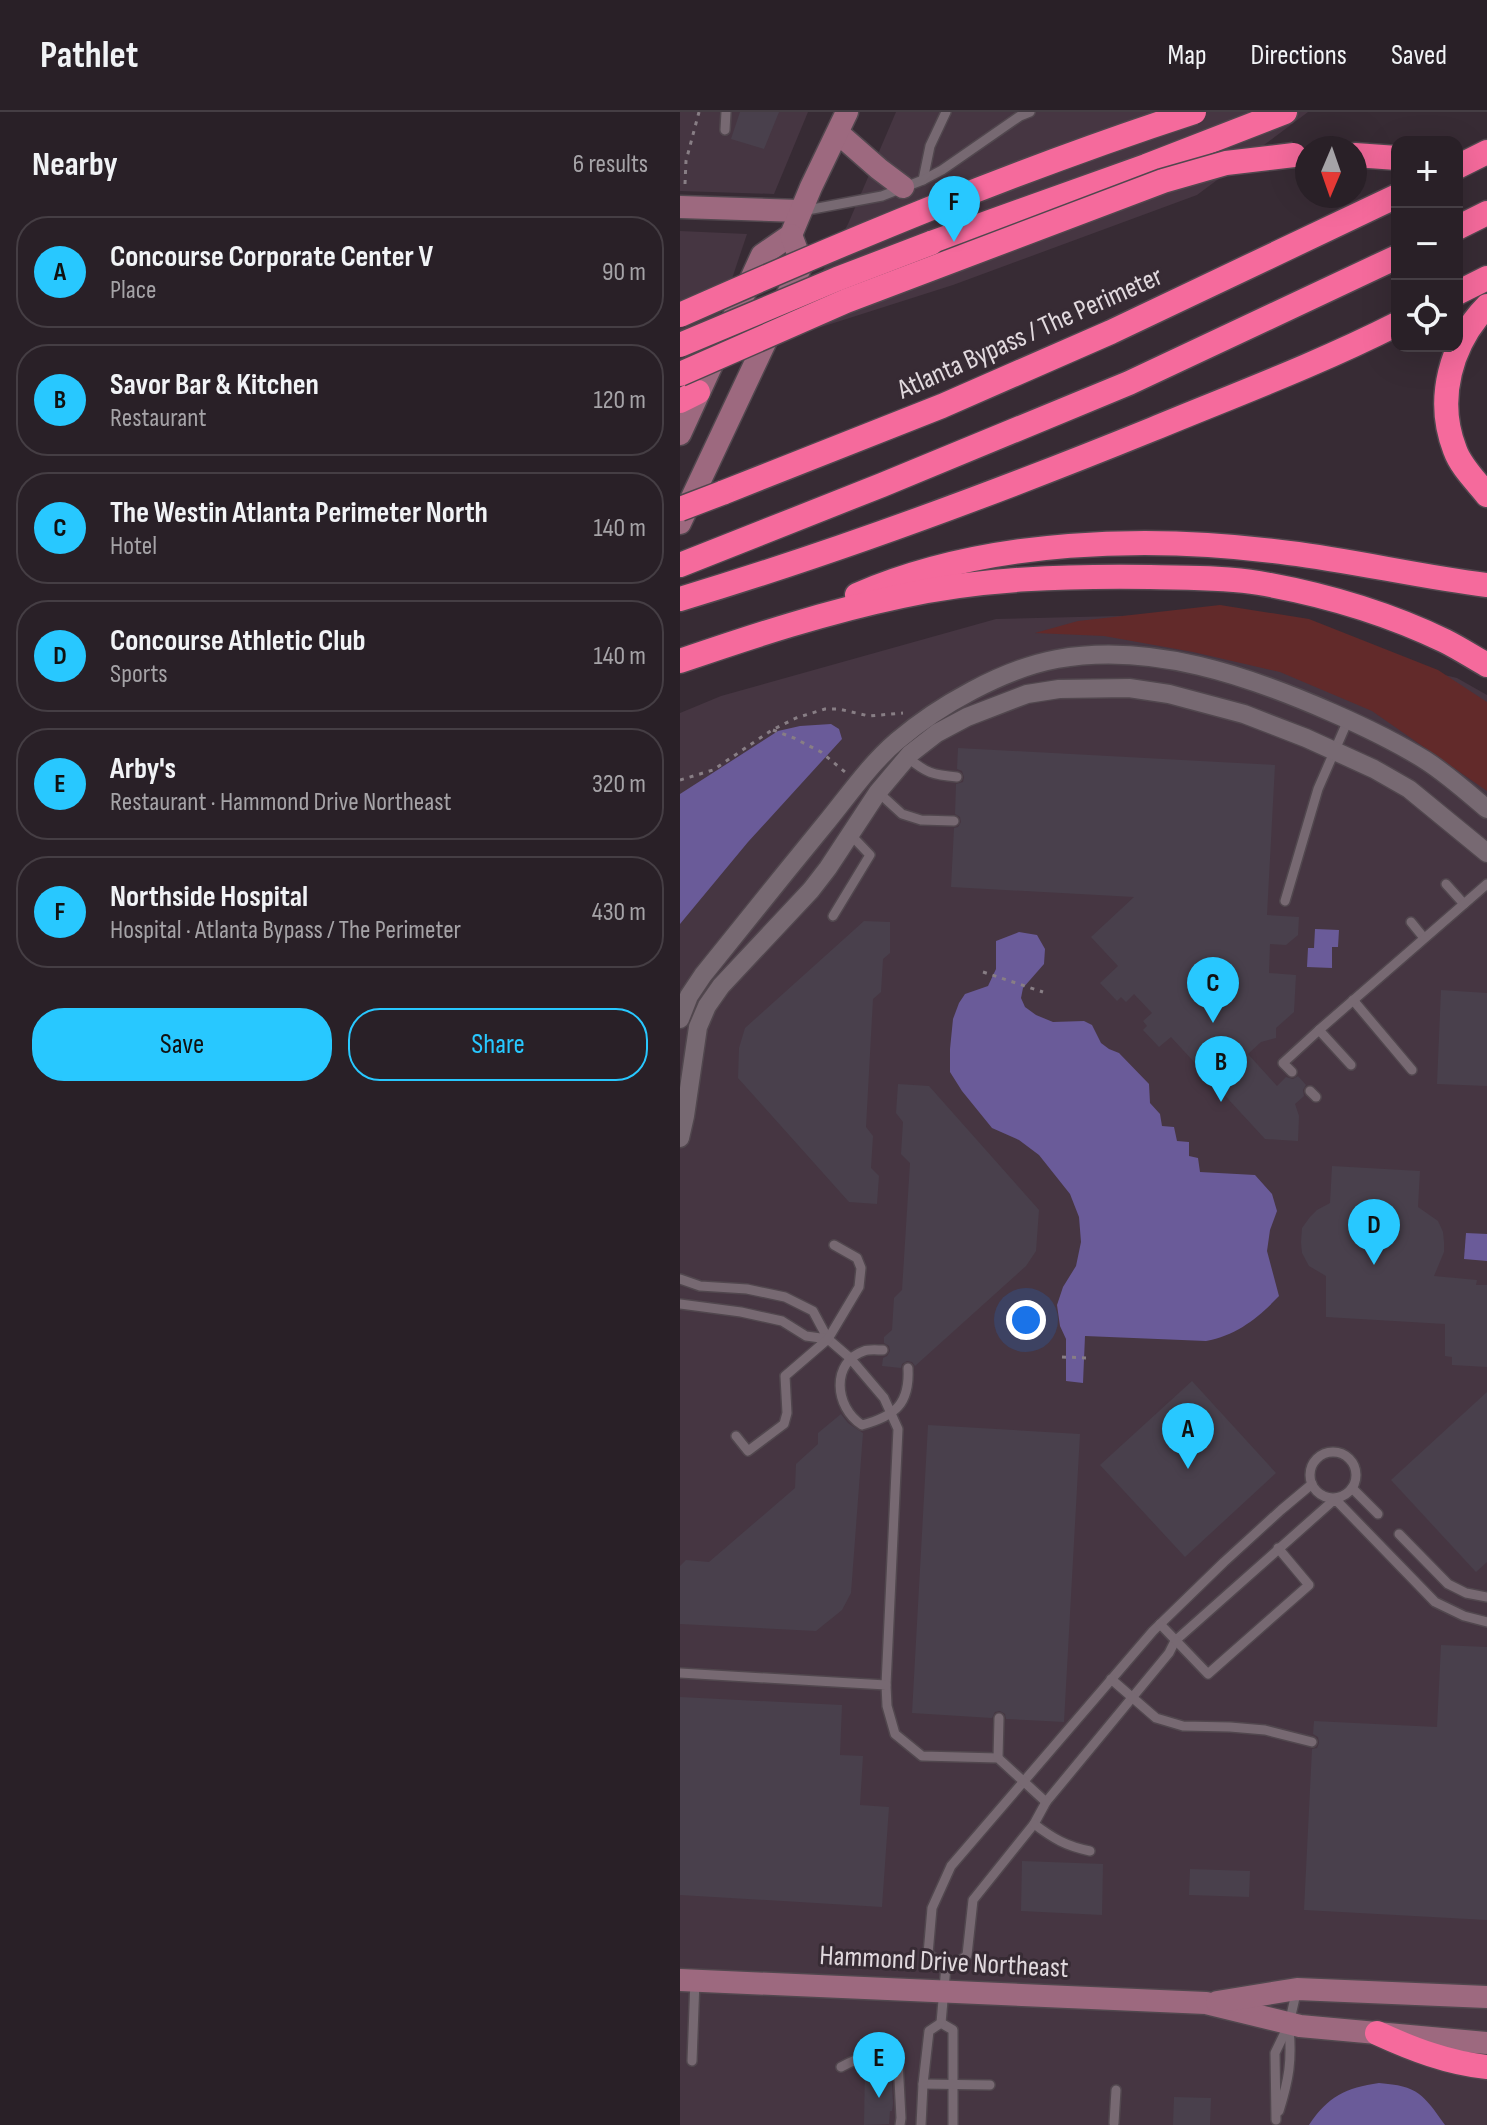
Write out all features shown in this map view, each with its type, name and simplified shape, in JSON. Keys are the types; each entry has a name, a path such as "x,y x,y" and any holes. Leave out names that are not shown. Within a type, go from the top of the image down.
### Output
{"highway":[{"path":"680,315 803,260 950,200 1194,112"},
{"path":"680,345 837,279 1285,112"},
{"path":"1463,164 1487,152"},
{"path":"680,374 846,301 1163,181 1226,163 1295,156"},
{"path":"1367,156 1391,158"},
{"path":"1463,168 1487,172"},
{"name":"Atlanta Bypass / The Perimeter","path":"680,509 887,428 1097,338 1391,199"},
{"path":"1463,225 1487,213"},
{"path":"686,563 1129,383 1391,260"},
{"path":"1463,290 1487,278"},
{"path":"1487,306 1459,343 1448,376 1446,407 1455,450 1487,495"},
{"path":"686,598 1052,470 1341,352 1391,327"},
{"path":"792,623 885,582 1032,549 1165,543 1289,553 1487,585"},
{"path":"680,661 792,623 903,595 999,580 1092,576 1257,583 1336,601 1396,621 1445,641 1487,665"},
{"path":"1377,2033 1435,2056 1487,2067"}],"main road":[{"path":"680,434 689,396 762,255 791,235 847,112"},
{"path":"838,133 879,169 913,183"},
{"path":"680,207 800,211"},
{"path":"680,523 802,264 791,235"},
{"name":"Hammond Drive Northeast","path":"688,1980 1206,2003 1297,1989 1487,1997"},
{"name":"Hammond Drive Northeast","path":"1206,2003 1289,2024 1487,2043"}],"street":[{"path":"680,1019 689,996 703,975 879,758 926,719 988,683 1056,659 1095,654 1175,661 1218,671 1284,693 1390,739 1428,762 1487,809"},
{"path":"680,1138 698,1027 707,1006 742,962 811,890 878,792 907,757 937,733 967,717 1027,694 1059,689 1129,688 1209,703 1244,714 1333,750 1409,789 1487,853"}],"lane":[{"path":"725,130 726,112"},
{"path":"913,183 946,112"},
{"path":"800,211 882,196 913,183 942,170 1030,112"},
{"path":"1285,901 1318,789 1348,720"},
{"path":"907,757 931,774 957,777"},
{"path":"878,792 902,814 921,820 954,821"},
{"path":"833,916 870,855 850,834"},
{"path":"1446,884 1464,904"},
{"path":"1292,1072 1283,1063 1487,884"},
{"path":"1411,922 1424,938"},
{"path":"1353,1000 1412,1070"},
{"path":"1319,1030 1351,1065"},
{"path":"736,1436 748,1451 784,1424 787,1413 785,1376 828,1339 859,1287 861,1268 857,1258 834,1245"},
{"path":"680,1279 700,1286 747,1289 785,1297 813,1311 828,1339 850,1358 884,1398 898,1429 886,1685 887,1706 895,1734 922,1756 998,1758 1046,1802"},
{"path":"680,1304 782,1321 806,1336 828,1339"},
{"path":"883,1350 866,1350 850,1358 841,1379 843,1405 862,1425 886,1418 902,1403 908,1385 908,1368"},
{"path":"946,1966 967,1955 973,1900 1034,1824 1046,1802 1169,1653 1175,1641 1278,1548 1335,1499 1352,1488 1355,1477 1352,1462 1339,1453 1323,1454 1312,1464 1310,1478 1322,1495 1335,1499 1435,1602 1464,1616 1487,1622"},
{"path":"946,1966 928,1954 932,1908 951,1866 1160,1624 1312,1484"},
{"path":"1352,1488 1378,1514"},
{"path":"1388,1553 1402,1537 1448,1584 1466,1593 1487,1597"},
{"path":"1160,1624 1208,1674 1309,1585 1278,1548"},
{"path":"680,1673 886,1685"},
{"path":"1111,1679 1156,1718 1183,1726 1265,1730 1312,1742"},
{"path":"998,1758 999,1718"},
{"path":"1034,1824 1057,1841 1090,1851"},
{"path":"941,2023 946,1966"},
{"path":"688,1980 692,2061"},
{"path":"1276,2122 1275,2053 1289,2024 1297,1989"},
{"path":"941,2023 953,2030 953,2125"},
{"path":"921,2125 929,2031 941,2023"},
{"path":"1276,2122 1289,2077 1292,2051 1289,2024"},
{"path":"841,2067 873,2054 898,2061 900,2125"},
{"path":"923,2084 990,2085"},
{"path":"1114,2123 1116,2090"}],"path":[{"path":"685,184 686,161 699,112"},
{"path":"680,780 713,770 772,730 825,709 869,716 903,713"},
{"path":"772,730 821,752 848,774"},
{"path":"983,972 1043,992"},
{"path":"1062,1357 1089,1358"}],"shaded area":[{"path":"680,112 808,112 774,194 680,191"},
{"path":"896,112 1308,112 1197,195 953,285 793,336 810,294 848,224"},
{"path":"680,231 747,234 706,356 680,366"},
{"path":"1220,605 1309,619 1438,670 1487,702 1487,791 1372,711 1280,672 1104,636 1035,633 1078,621"},
{"path":"1159,615 1457,678 1487,695 1487,2125 680,2125 680,713 721,696 996,619"},
{"path":"831,724 839,729 842,739 748,842 680,924 680,794 778,731"},
{"path":"1315,929 1339,930 1338,947 1332,947 1332,968 1307,967 1308,948 1314,948"},
{"path":"1019,932 1037,935 1045,949 1044,964 1023,988 1021,998 1025,1007 1053,1022 1084,1021 1092,1025 1101,1043 1119,1053 1149,1084 1150,1103 1160,1114 1162,1126 1174,1127 1177,1141 1189,1142 1189,1156 1198,1158 1200,1172 1255,1175 1272,1194 1277,1211 1267,1251 1279,1296 1263,1311 1237,1330 1206,1341 1085,1336 1083,1383 1066,1381 1066,1339 1060,1326 1057,1305 1063,1287 1076,1266 1081,1242 1079,1217 1070,1194 1039,1155 1019,1140 992,1128 950,1072 953,1019 959,1003 965,994 988,986 996,969 996,941"},
{"path":"1466,1233 1487,1234 1487,1261 1464,1259"},
{"path":"1379,2083 1411,2089 1425,2099 1445,2125 1309,2125 1323,2107 1339,2095"}],"building":[{"path":"740,112 779,112 764,149 731,139"},
{"path":"958,748 1275,765 1267,915 1299,917 1298,935 1286,945 1270,944 1269,973 1296,975 1294,1012 1276,1028 1276,1038 1261,1042 1248,1054 1277,1086 1286,1077 1293,1079 1298,1076 1306,1085 1304,1096 1295,1104 1299,1116 1298,1141 1265,1139 1171,1037 1159,1047 1143,1030 1147,1026 1143,1021 1152,1013 1134,994 1126,1002 1121,997 1117,1001 1100,983 1118,966 1091,937 1134,897 951,887 954,828 961,822 955,814 956,784 963,782 964,777 962,771 957,769"},
{"path":"864,921 890,922 890,953 883,959 881,992 873,999 866,1127 873,1136 871,1168 879,1176 877,1204 849,1202 738,1078 739,1048 745,1028"},
{"path":"1441,990 1487,993 1487,1086 1437,1084"},
{"path":"898,1084 929,1086 1039,1210 1036,1251 1026,1266 915,1366 907,1361 901,1368 882,1366 883,1358 890,1351 884,1337 892,1330 894,1298 902,1290 910,1163 901,1154 903,1122 896,1113"},
{"path":"1332,1166 1420,1171 1418,1207 1438,1221 1443,1232 1444,1252 1434,1276 1477,1280 1476,1285 1487,1285 1487,1367 1452,1365 1452,1357 1445,1356 1445,1324 1326,1317 1326,1276 1309,1266 1302,1253 1301,1242 1302,1228 1310,1217 1330,1203"},
{"path":"1192,1381 1276,1473 1185,1557 1100,1465"},
{"path":"1487,1392 1487,1562 1476,1572 1391,1480"},
{"path":"841,1414 863,1433 851,1593 842,1610 816,1631 680,1624 680,1566 686,1560 709,1562 795,1488 796,1464 818,1444 818,1433"},
{"path":"928,1425 1080,1434 1064,1722 1006,1719 1000,1711 995,1712 992,1718 912,1713"},
{"path":"1441,1645 1487,1647 1487,1920 1304,1910 1312,1749 1317,1748 1319,1743 1318,1737 1313,1734 1314,1721 1437,1727"},
{"path":"680,1697 842,1705 840,1755 863,1756 860,1805 889,1807 882,1907 680,1895"},
{"path":"1022,1861 1103,1864 1102,1915 1021,1911"},
{"path":"1190,1869 1250,1871 1249,1897 1189,1895"},
{"path":"865,2065 891,2066 893,2104 889,2124 864,2125"},
{"path":"1174,2097 1211,2098 1210,2125 1173,2125"}],"place":[{"name":"Northside Hospital","path":"954,242"},
{"name":"The Westin Atlanta Perimeter North","path":"1213,1023"},
{"name":"Savor Bar & Kitchen","path":"1221,1102"},
{"name":"Concourse Athletic Club","path":"1374,1265"},
{"name":"Concourse Corporate Center V","path":"1188,1469"},
{"name":"Arby's","path":"879,2098"}]}
